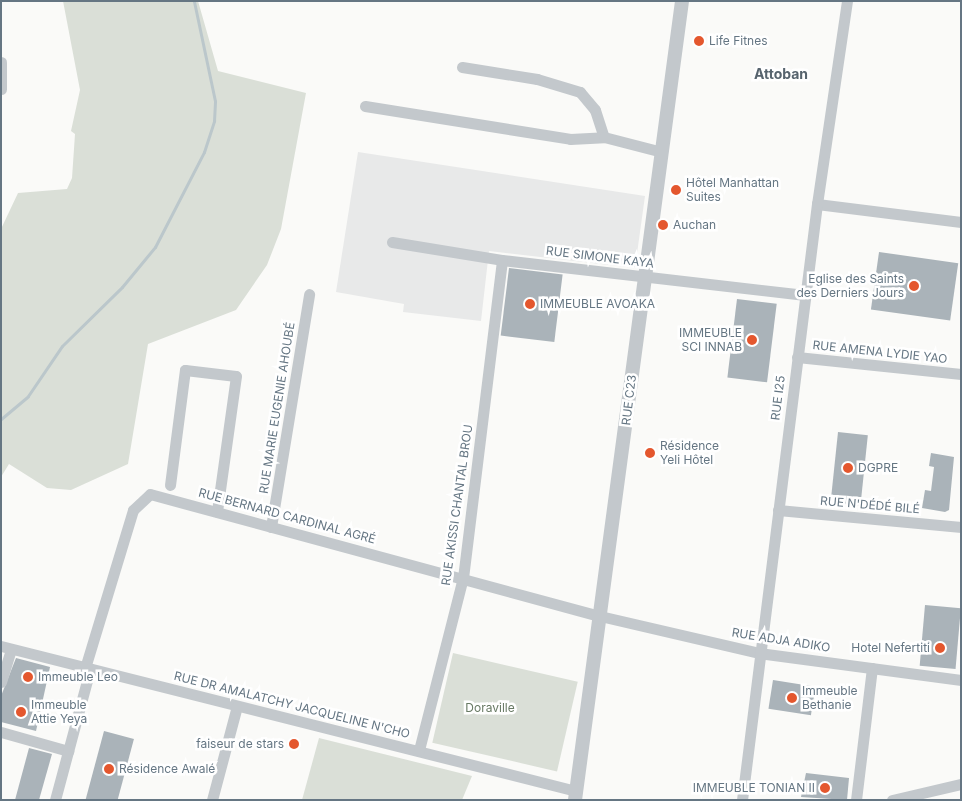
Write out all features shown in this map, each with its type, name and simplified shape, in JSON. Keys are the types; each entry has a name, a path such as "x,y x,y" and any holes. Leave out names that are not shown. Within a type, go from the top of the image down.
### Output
{"street":[{"name":"RUE C23","path":"575,795 682,1"},
{"name":"RUE I25","path":"742,800 758,653 817,204 846,1"},
{"path":"1,62 1,90"},
{"path":"462,67 536,79 580,92 595,110 604,137"},
{"path":"364,106 570,139 604,137 662,152"},
{"path":"817,204 961,222"},
{"name":"RUE SIMONE KAYA","path":"392,242 502,260 805,295"},
{"name":"RUE AKISSI CHANTAL BROU","path":"418,750 463,578 502,260"},
{"name":"RUE MARIE EUGENIE AHOUBÉ","path":"271,527 309,294"},
{"name":"RUE AMENA LYDIE YAO","path":"797,357 961,374"},
{"path":"170,485 185,370 236,376 217,512"},
{"name":"RUE BERNARD CARDINAL AGRÉ","path":"55,800 88,669 133,510 139,501 150,494 600,616"},
{"name":"RUE N'DÉDÉ BILÉ","path":"778,510 961,527"},
{"name":"RUE ADJA ADIKO","path":"600,616 758,653 961,680"},
{"path":"1,682 6,647"},
{"name":"RUE DR AMALATCHY JACQUELINE N'CHO","path":"6,647 418,750 575,795"},
{"path":"856,800 872,668"},
{"path":"212,800 237,706"},
{"path":"1,732 68,751"},
{"path":"892,800 961,784"}],"shaded area":[{"path":"358,152 645,196 635,268 489,251 481,321 403,312 404,304 336,292"}],"green space":[{"path":"63,1 198,1 218,71 306,93 281,229 267,265 236,310 148,344 128,464 71,490 47,488 9,464 1,477 1,229 18,193 67,189 72,178 75,134 71,131 80,90"},
{"name":"Doraville","path":"453,653 578,682 557,771 432,743"},
{"path":"319,738 472,776 462,800 302,800"}],"building":[{"name":"Eglise des Saints des Derniers Jours","path":"879,252 958,263 950,321 871,309"},
{"name":"IMMEUBLE AVOAKA","path":"509,268 563,275 554,342 501,335"},
{"name":"IMMEUBLE SCI INNAB","path":"737,299 777,304 767,382 727,377"},
{"name":"DGPRE","path":"838,432 868,435 860,506 831,503"},
{"path":"931,453 954,457 949,510 945,512 922,508 925,490 931,491 934,467 929,466"},
{"name":"Hotel Nefertiti","path":"925,605 961,608 956,669 920,666"},
{"path":"16,658 50,667 36,731 1,722 1,696"},
{"name":"Immeuble Bethanie","path":"773,680 815,687 811,715 768,709"},
{"name":"Résidence Awalé","path":"104,731 134,739 118,800 86,800"},
{"path":"29,748 52,754 39,800 15,800"},
{"name":"IMMEUBLE TONIAN II","path":"806,773 849,778 847,800 801,797"}],"waterway":[{"path":"1,419 28,396 62,346 122,287 155,247 204,152 214,121 215,101 194,1"}],"place":[{"name":"Life Fitnes","path":"699,41"},
{"name":"Hôtel Manhattan Suites","path":"676,190"},
{"name":"Auchan","path":"663,225"},
{"name":"Eglise des Saints des Derniers Jours","path":"914,286"},
{"name":"IMMEUBLE AVOAKA","path":"530,304"},
{"name":"IMMEUBLE SCI INNAB","path":"752,340"},
{"name":"Résidence Yeli Hôtel","path":"650,453"},
{"name":"DGPRE","path":"848,468"},
{"name":"Hotel Nefertiti","path":"940,648"},
{"name":"Immeuble Leo","path":"28,677"},
{"name":"Immeuble Bethanie","path":"792,698"},
{"name":"Immeuble Attie Yeya","path":"21,712"},
{"name":"faiseur de stars","path":"294,744"},
{"name":"Résidence Awalé","path":"109,769"},
{"name":"IMMEUBLE TONIAN II","path":"825,788"}],"district":[{"name":"Attoban","path":"781,74"}]}
